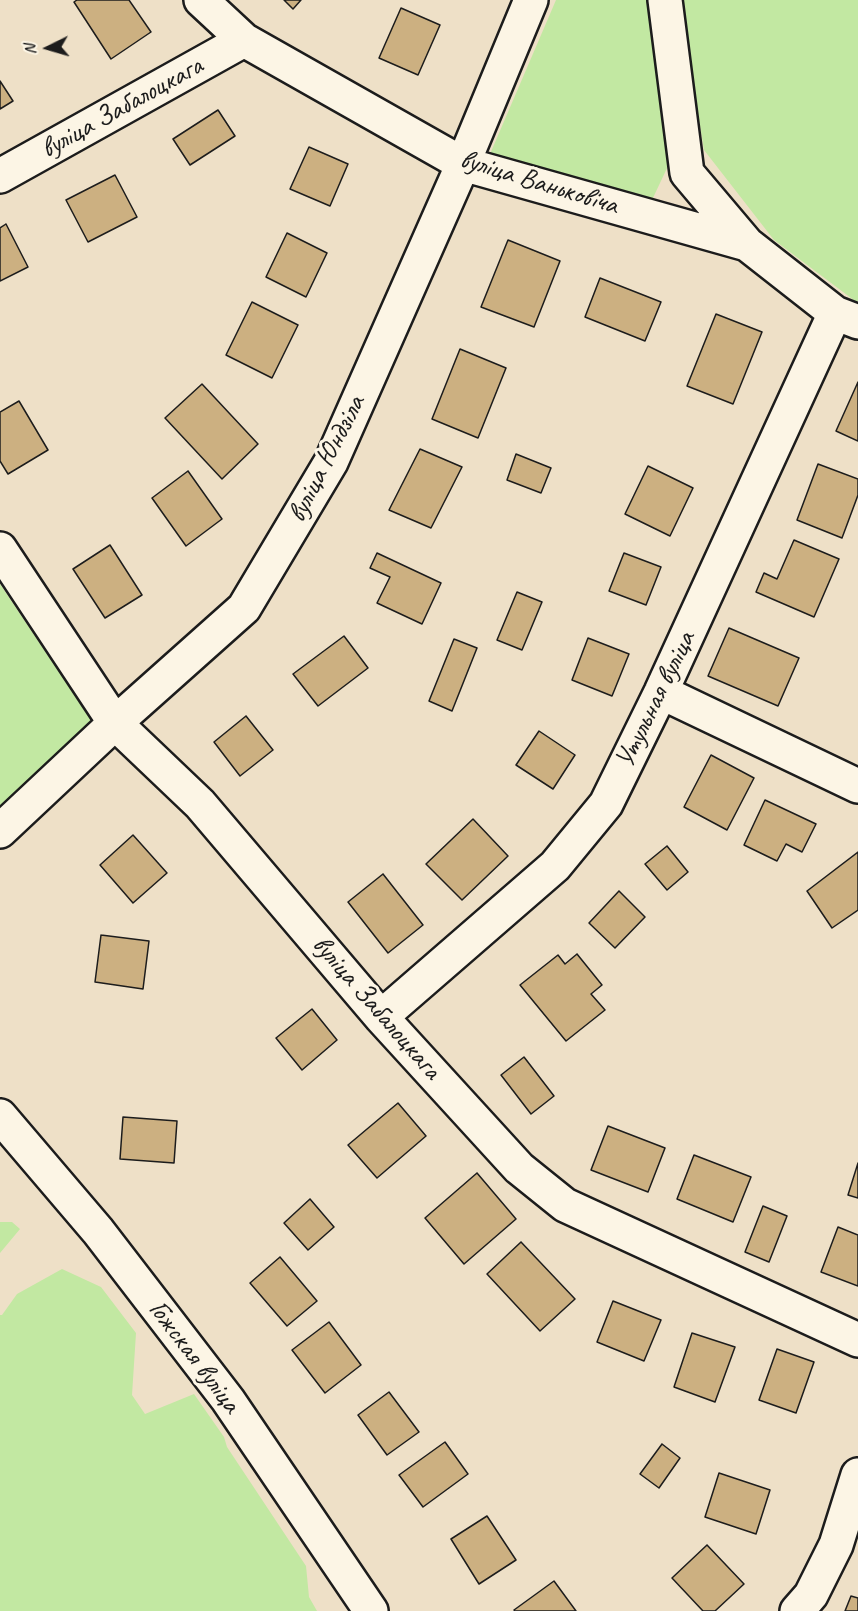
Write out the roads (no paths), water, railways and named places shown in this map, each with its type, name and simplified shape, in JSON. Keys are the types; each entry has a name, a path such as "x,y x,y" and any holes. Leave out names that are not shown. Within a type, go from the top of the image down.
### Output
{"street":[{"name":"вуліца Ваньковіча","path":"201,0 244,40 463,164 747,244 847,317"},
{"name":"вуліца Юндзіла","path":"0,831 115,723 244,608 331,462 463,164 531,0"},
{"path":"664,0 687,173 747,244"},
{"name":"вуліца Забалоцкага","path":"0,176 244,40"},
{"name":"Утульная вуліца","path":"381,1017 555,866 606,804 847,317"},
{"name":"вуліца Забалоцкага","path":"0,549 115,723 200,804 381,1017 519,1168 565,1205 858,1340"},
{"path":"661,692 858,786"},
{"name":"Гожская вуліца","path":"0,1116 98,1231 228,1400 371,1611"},
{"path":"797,1611 811,1595 836,1545 858,1475"}]}
